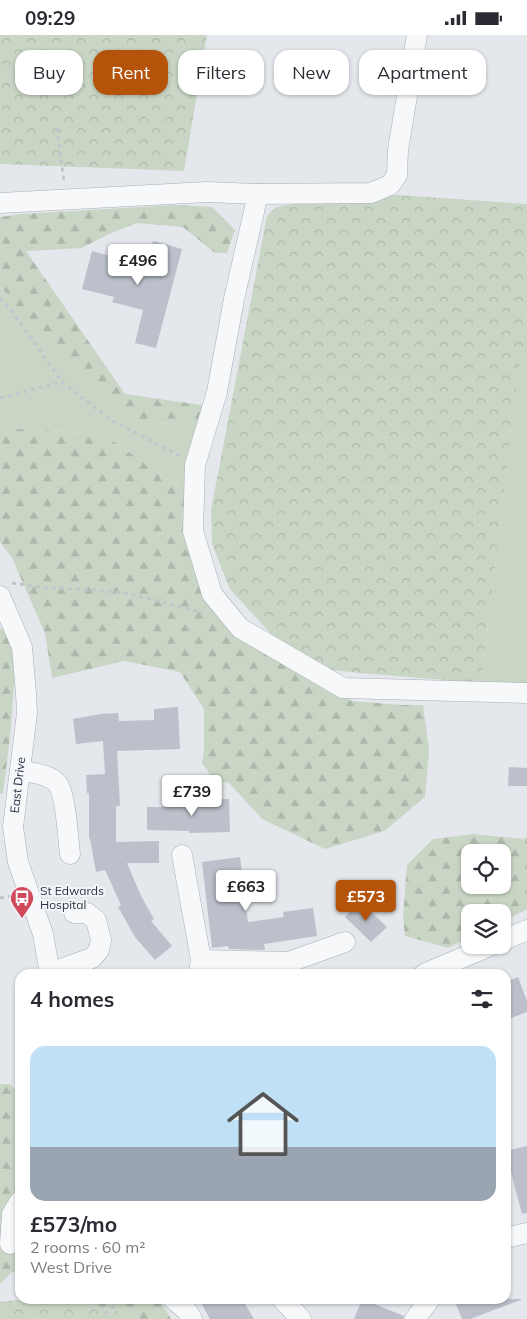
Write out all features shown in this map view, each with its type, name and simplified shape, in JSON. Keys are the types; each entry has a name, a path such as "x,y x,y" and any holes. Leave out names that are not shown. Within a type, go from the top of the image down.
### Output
{"street":[{"path":"0,203 207,192 258,194 371,193 390,185 397,175 398,150 417,35"},
{"path":"258,194 234,299 216,392 195,465 193,531 212,594 240,628 343,688 527,693"},
{"name":"East Drive","path":"4,590 22,647 27,713 13,827 18,862 43,934 49,969"},
{"path":"20,770 48,777 58,783 63,795 70,854"},
{"path":"182,855 200,967 288,962 345,942"},
{"path":"61,969 92,958 99,950 100,939 96,920 87,913 74,913"},
{"path":"511,937 527,930"},
{"path":"436,969 471,954"},
{"path":"10,1244 12,1214 15,1209"},
{"path":"511,1237 527,1233"},
{"path":"179,1304 192,1319"},
{"path":"287,1304 301,1319"},
{"path":"414,1319 426,1304"}],"path":[{"path":"57,128 67,200"},
{"path":"0,299 11,310 62,382 110,420 150,439 195,465"},
{"path":"0,398 62,382"},
{"path":"4,590 44,588 96,590 130,594 206,614"},
{"path":"100,1304 106,1313 116,1304"}],"green space":[{"path":"0,35 207,35 204,50 178,50 178,95 197,95 184,171 0,164"},
{"path":"398,195 527,204 527,361 520,361 481,683 323,669 271,634 230,589 212,544 211,510 267,216 276,207 306,202"},
{"path":"175,205 212,207 235,230 227,253 215,253 183,227 137,223 109,234 82,248 26,251 125,394 208,406 204,422 153,424 130,419 96,394 47,345 0,287 0,217 21,214"},
{"path":"0,287 96,394 130,419 153,424 204,422 186,492 103,434 0,428"},
{"path":"520,360 527,361 527,684 481,683"},
{"path":"0,428 103,434 186,492 209,588 306,676 352,701 423,705 429,750 425,797 384,831 325,849 262,819 229,783 214,780 202,763 204,709 180,672 124,661 52,678 45,633 12,558 0,542"},
{"path":"0,628 9,630 15,674 3,793 0,794"},
{"path":"473,834 523,839 527,837 527,909 511,918 511,904 461,904 461,942 448,948 405,936 403,916 407,865 433,839"},
{"path":"0,1084 10,1084 15,1090 15,1272 12,1272 0,1284"},
{"path":"15,1300 15,1304 84,1304 117,1311 127,1319 0,1319 0,1302"},
{"path":"84,1304 162,1304 171,1319 127,1319 117,1311"}],"building":[{"path":"153,241 182,249 156,348 135,343 143,310 112,302 114,297 82,289 92,251 146,266"},
{"path":"178,707 180,749 117,751 120,806 116,806 116,842 159,841 159,863 127,863 141,896 154,919 151,921 172,946 155,960 135,937 118,907 121,905 105,870 96,872 89,839 89,793 87,793 86,775 105,774 103,741 76,744 73,719 118,713 119,721 154,720 154,709"},
{"path":"509,767 527,768 527,786 508,786"},
{"path":"229,799 230,832 189,833 189,831 147,830 147,807 189,807 189,800"},
{"path":"240,857 248,922 284,917 283,912 313,908 317,936 264,944 265,950 229,949 228,946 212,948 202,862"},
{"path":"360,901 387,927 371,942 345,917"},
{"path":"518,977 527,1001 527,1012 511,1018 511,980"},
{"path":"527,1146 527,1213 522,1214 515,1188 511,1172 511,1150"},
{"path":"511,1299 521,1300 511,1304"},
{"path":"202,1304 245,1304 254,1319 210,1319"},
{"path":"360,1304 374,1304 404,1316 403,1319 354,1319"},
{"path":"456,1304 510,1304 470,1319 462,1319"}],"place":[{"name":"St Edwards Hospital","path":"22,919"}]}
